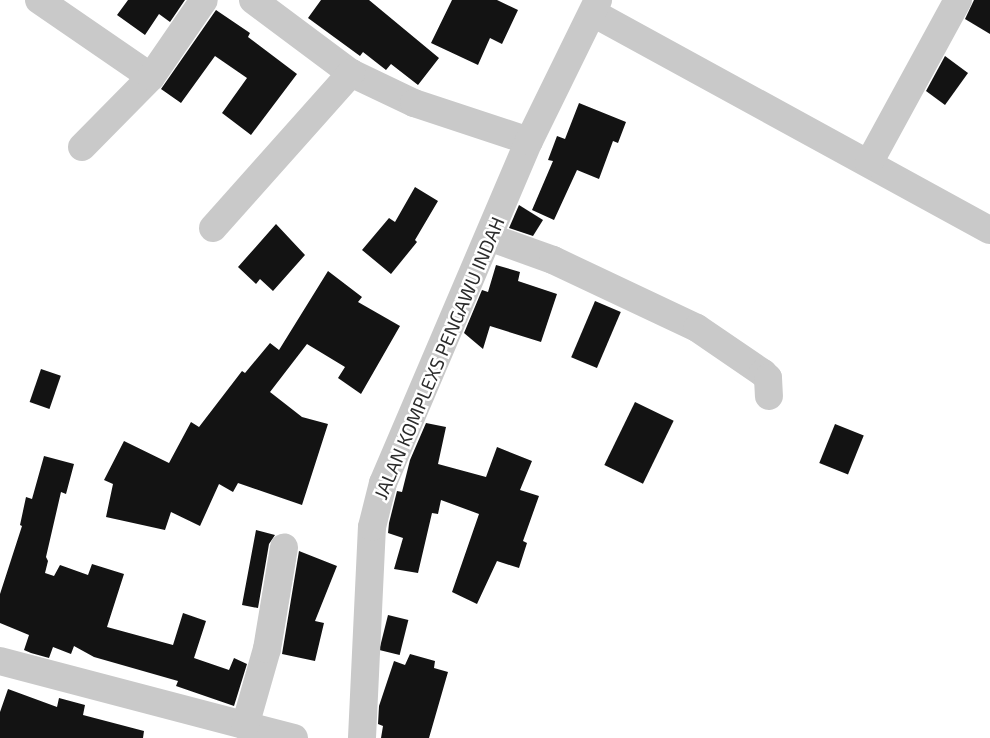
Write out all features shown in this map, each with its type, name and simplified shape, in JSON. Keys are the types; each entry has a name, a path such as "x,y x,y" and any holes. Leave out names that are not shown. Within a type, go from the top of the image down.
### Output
{"street":[{"path":"38,0 151,77"},
{"path":"82,147 151,77 204,0"},
{"path":"253,0 350,73 414,103 529,141"},
{"path":"869,163 958,0"},
{"path":"596,7 990,230"},
{"name":"JALAN KOMPLEXS PENGAWU INDAH","path":"362,738 365,638 377,504 529,141 596,7"},
{"path":"213,228 350,73"},
{"path":"489,237 553,260 697,328 763,373 768,378 769,396"},
{"path":"245,726 267,649 284,547"},
{"path":"0,661 294,738"}],"building":[{"path":"128,0 185,0 170,22 159,14 145,35 117,15"},
{"path":"321,0 369,0 439,58 418,85 391,64 386,70 363,52 360,56 308,18"},
{"path":"452,0 497,0 518,10 502,44 490,38 478,65 431,43"},
{"path":"974,0 990,0 990,34 965,19"},
{"path":"216,10 250,33 248,37 297,74 251,135 222,113 247,78 215,56 181,103 161,89"},
{"path":"945,56 968,73 945,105 926,91"},
{"path":"579,103 626,122 618,143 613,141 599,179 577,170 554,220 532,210 553,161 548,160 557,136 565,139"},
{"path":"415,187 438,201 415,240 417,242 391,274 362,250 389,218 395,222"},
{"path":"519,205 543,220 533,236 509,228"},
{"path":"276,224 305,255 273,291 260,279 256,284 238,267"},
{"path":"496,265 520,272 518,281 557,294 541,342 490,326 483,349 464,333 482,290 488,292"},
{"path":"328,271 362,297 358,302 400,326 361,394 338,378 345,367 307,344 270,392 302,417 328,424 302,505 238,483 233,492 219,484 200,526 171,512 165,530 106,517 113,484 104,480 124,441 169,463 191,422 199,427 242,371 245,373 270,343 279,350"},
{"path":"595,301 621,312 597,368 571,357"},
{"path":"41,369 61,376 49,409 30,402"},
{"path":"635,402 674,421 643,484 604,465"},
{"path":"426,423 446,427 438,464 486,477 497,447 532,461 520,490 539,496 523,541 527,543 519,568 497,561 477,604 452,592 479,514 441,500 438,514 432,513 418,573 394,569 403,538 388,533 389,523 397,491 402,492 410,460"},
{"path":"835,424 864,436 848,475 819,463"},
{"path":"44,456 74,464 66,494 61,492 46,557 48,561 45,573 54,576 60,565 88,575 92,564 124,574 107,627 173,645 183,613 206,621 194,658 229,670 234,658 247,664 234,706 176,686 178,681 94,657 74,646 71,654 53,647 49,658 31,653 24,650 29,635 0,623 0,594 22,526 20,525 26,497 32,499"},
{"path":"256,530 275,535 269,544 258,608 242,605"},
{"path":"299,551 337,566 315,621 324,623 315,661 282,654"},
{"path":"388,615 408,620 400,655 379,650"},
{"path":"410,654 435,661 434,668 448,672 429,738 381,738 383,726 378,724 379,706 394,661 405,665"},
{"path":"8,689 57,707 59,698 85,705 83,715 144,731 143,738 0,738 0,712"}]}
